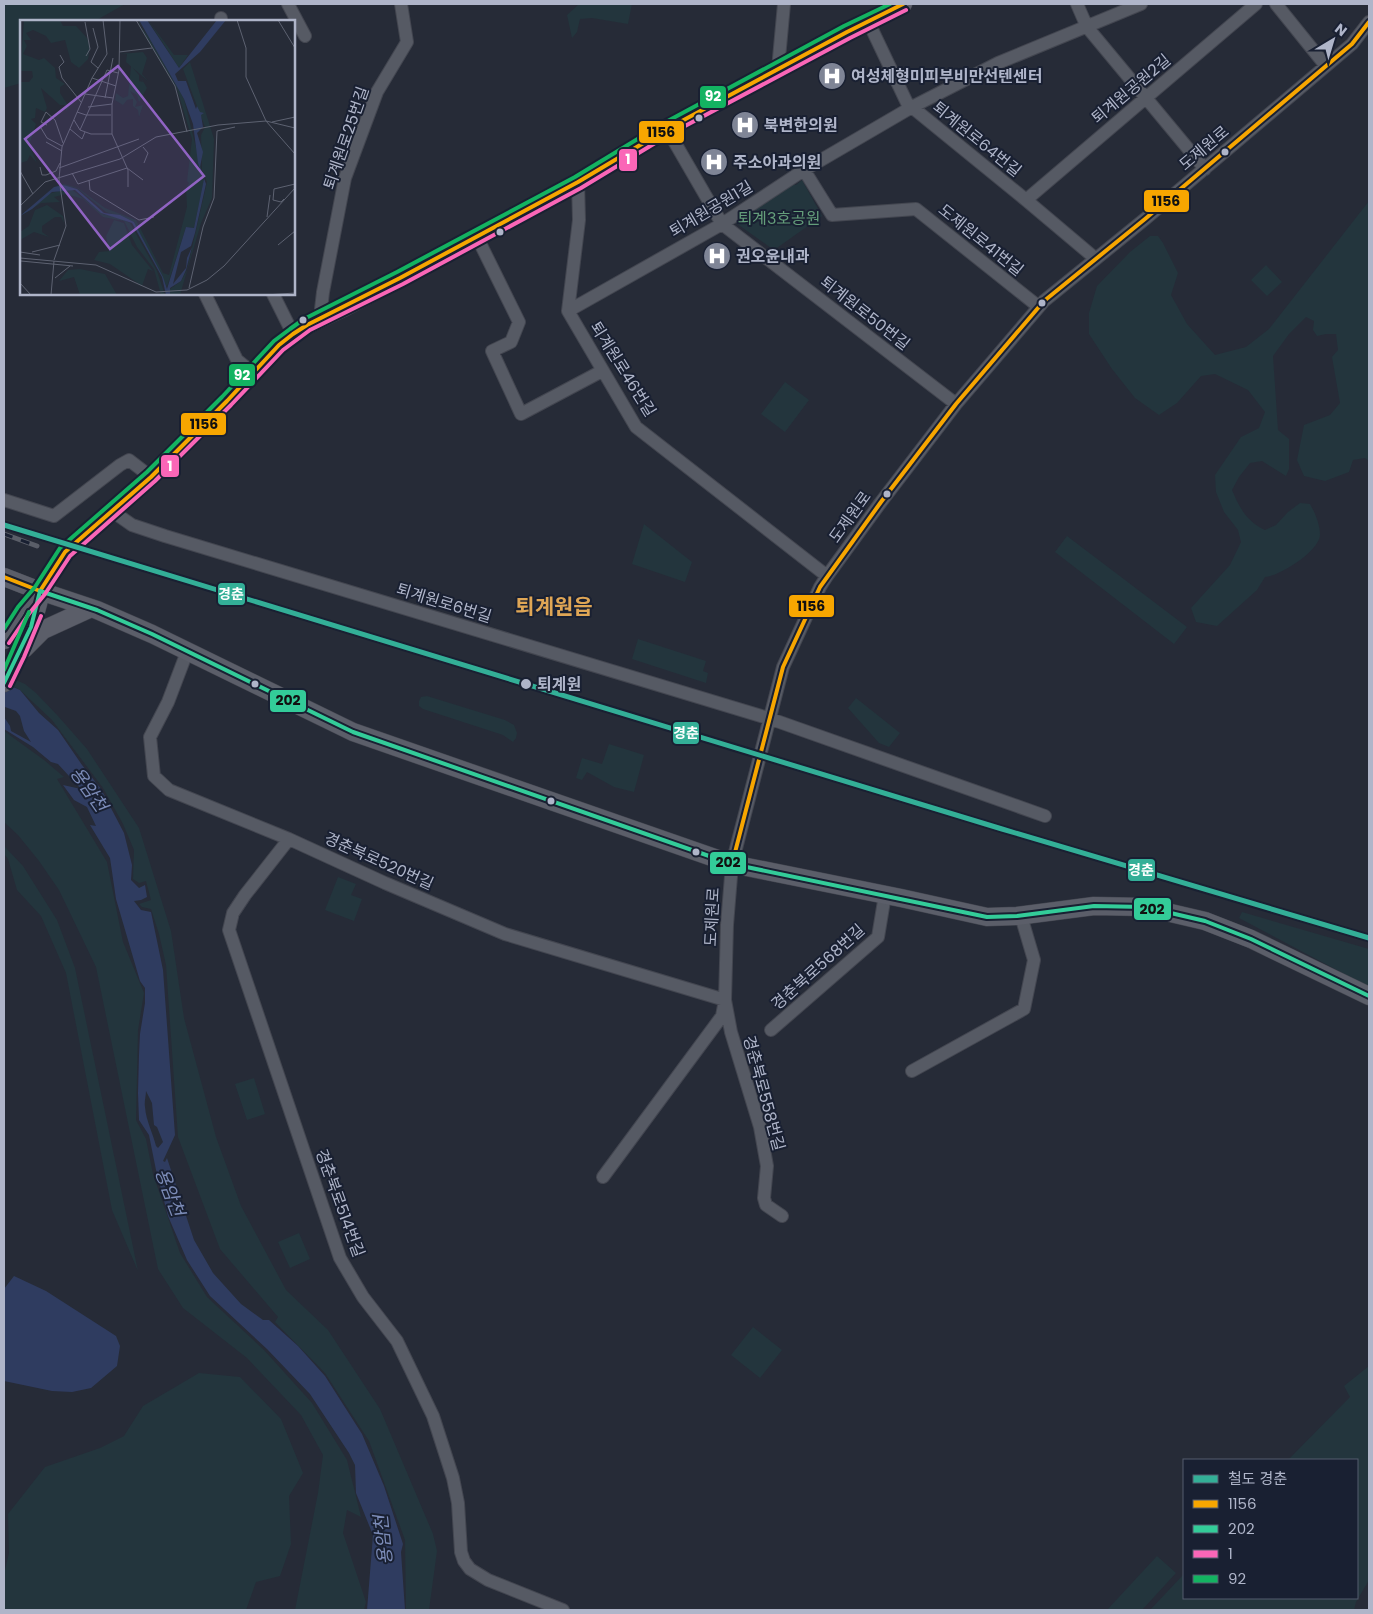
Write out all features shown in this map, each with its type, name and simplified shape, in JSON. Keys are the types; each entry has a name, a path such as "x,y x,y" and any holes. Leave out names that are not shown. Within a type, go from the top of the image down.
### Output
{"street":[{"path":"288,4 305,36"},
{"name":"퇴계원로25번길","path":"320,318 323,292 345,178 377,92 407,42 401,4"},
{"path":"778,69 784,4"},
{"path":"4,683 33,620 40,591 65,552 151,477 227,401 279,345 292,334 477,237 578,182 668,129 903,4"},
{"path":"1077,4 1087,27 1205,169"},
{"name":"퇴계원공원1길","path":"568,312 722,224 804,170 912,107 998,63 1141,4"},
{"name":"퇴계원공원2길","path":"1026,200 1256,4"},
{"path":"1276,4 1326,66"},
{"name":"퇴계원로64번길","path":"868,21 907,103 1096,259"},
{"name":"도제원로","path":"604,1177 722,1016 725,1000 727,925 732,864 783,667 820,587 827,576 956,404 1044,301 1205,169 1352,44 1369,22"},
{"name":"퇴계원로50번길","path":"668,129 722,224 956,404"},
{"name":"도제원로41번길","path":"804,170 832,216 916,209 1039,307"},
{"path":"568,312 579,220 578,182"},
{"path":"477,237 519,322 511,342 492,351 522,414 602,371"},
{"path":"206,295 238,360 253,373"},
{"path":"273,295 292,334"},
{"name":"퇴계원로46번길","path":"568,312 636,427 827,576"},
{"path":"4,500 54,516 129,460 151,477"},
{"name":"퇴계원로6번길","path":"112,511 132,525 164,536 770,719 1045,816"},
{"path":"4,577 91,608 352,732 732,864 987,917 1021,916 1094,906 1145,907 1205,921 1251,939 1369,996"},
{"path":"4,640 33,620 91,608"},
{"name":"경춘북로520번길","path":"187,652 168,702 150,737 154,776 169,790 289,838 385,883 505,934 725,1000"},
{"name":"경춘북로514번길","path":"289,838 233,913 229,930 340,1258 363,1297 397,1341 432,1416 457,1495 464,1561 470,1568 488,1580 563,1610"},
{"name":"경춘북로568번길","path":"770,1030 878,937 885,895"},
{"path":"912,1072 1024,1009 1034,960 1021,916"},
{"name":"경춘북로558번길","path":"725,1000 731,1032 760,1128 767,1166 764,1198 766,1204 782,1216"}],"green space":[{"path":"4,4 125,4 97,20 20,20 20,83 4,88"},
{"path":"579,4 632,4 628,24 592,18 580,19 577,32 572,38 567,15"},
{"name":"퇴계3호공원","path":"802,180 822,216 774,250 736,223 736,219 789,183 796,185"},
{"path":"1369,201 1369,461 1365,458 1353,460 1349,472 1325,481 1304,476 1297,460 1304,425 1330,415 1340,403 1332,357 1338,350 1336,334 1317,336 1313,330 1314,321 1306,317 1289,334 1273,356 1278,430 1289,439 1289,469 1286,476 1262,461 1250,463 1232,490 1248,518 1265,530 1276,525 1300,503 1310,504 1319,527 1320,535 1310,552 1291,566 1265,577 1257,590 1217,626 1196,622 1191,608 1230,565 1241,542 1238,530 1224,512 1216,492 1215,475 1241,437 1259,428 1265,412 1248,390 1215,374 1201,376 1177,403 1159,415 1135,398 1112,369 1089,334 1089,313 1097,286 1130,252 1150,236 1158,236 1178,273 1171,295 1187,324 1215,355 1246,347 1269,329"},
{"path":"1266,265 1282,282 1267,296 1251,280"},
{"path":"785,382 809,400 785,432 761,414"},
{"path":"644,524 692,562 685,582 632,564"},
{"path":"1067,536 1187,627 1174,644 1055,552"},
{"path":"638,639 706,661 703,671 708,673 706,683 632,659"},
{"path":"4,675 25,684 58,716 87,749 139,828 171,931 184,1018 216,1137 241,1206 286,1290 328,1330 380,1409 433,1534 437,1551 429,1610 406,1610 405,1540 369,1441 325,1373 275,1322 278,1317 220,1249 178,1137 166,965 151,909 142,907 139,904 151,900 146,881 139,883 133,879 134,850 123,824 103,788 52,720 20,690 4,682"},
{"path":"427,696 505,720 514,725 517,733 516,738 513,742 503,735 423,709 419,706 419,701 421,697"},
{"path":"856,698 900,733 889,747 879,743 848,708"},
{"path":"4,731 64,777 57,779 107,862 123,942 144,993 138,1030 136,1120 146,1139 153,1174 180,1253 207,1297 264,1350 312,1403 347,1460 361,1517 347,1510 343,1533 366,1602 364,1610 295,1610 318,1493 323,1455 301,1415 247,1358 183,1308 158,1269 96,967 59,890 18,835 4,822"},
{"path":"609,744 644,755 634,792 614,787 587,772 582,780 576,778 582,758 602,764"},
{"path":"4,846 23,866 57,920 75,968 138,1271 112,1210 66,973 41,916 17,890 8,859 4,854"},
{"path":"338,877 356,884 351,895 362,899 354,921 325,910"},
{"path":"1242,912 1369,949 1369,987 1239,918"},
{"path":"254,1078 265,1114 247,1120 235,1084"},
{"path":"299,1233 310,1259 290,1268 278,1242"},
{"path":"753,1327 782,1350 760,1378 731,1355"},
{"path":"1369,1366 1369,1580 1358,1599 1358,1459 1289,1459 1350,1397 1344,1386"},
{"path":"199,1373 240,1377 281,1419 303,1473 289,1496 291,1544 280,1576 256,1582 246,1610 4,1610 4,1574 9,1553 8,1514 45,1467 100,1448 124,1436 143,1406"},
{"path":"1157,1556 1176,1573 1142,1610 1107,1610"},
{"path":"1183,1575 1183,1599 1358,1599 1354,1610 1150,1610"}],"water":[{"name":"용암천","path":"4,683 20,690 39,713 58,730 101,789 124,833 132,865 131,880 139,888 145,885 147,897 134,901 141,910 151,912 163,970 175,1135 163,1161 165,1162 167,1158 194,1240 213,1273 241,1304 263,1320 269,1320 298,1346 325,1376 362,1434 384,1486 403,1544 401,1552 405,1610 367,1610 373,1535 356,1493 355,1465 349,1453 310,1394 267,1349 210,1296 187,1260 168,1216 149,1135 139,1120 139,1055 145,988 140,981 116,899 110,858 90,825 96,826 87,807 74,800 63,785 81,789 58,764 51,762 33,747 4,729 4,717 11,731 31,742 24,731 20,716 16,711 4,708","holes":["146,1091 152,1103 154,1125 157,1127 163,1142 158,1148 148,1122 145,1103"]},
{"path":"14,1276 46,1291 116,1336 120,1346 117,1366 91,1388 72,1392 52,1391 4,1381 4,1289"}],"railway":[{"path":"4,534 37,546"}],"rail line":[{"name":"경춘","path":"4,525 1002,829 1369,938"}],"transit line":[{"name":"92","path":"4,629 18,607 35,587 60,548 147,472 222,397 274,341 304,319 397,272 575,177 664,123 844,26 890,4"},
{"name":"1156","path":"4,577 40,591 65,552 151,477 227,401 279,345 307,325 400,278 578,182 667,129 903,4"},
{"name":"1","path":"9,643 70,556 155,481 283,350 310,330 403,284 581,188 670,134 906,10"},
{"name":"1156","path":"732,864 783,667 820,587 881,502 956,404 1044,301 1145,219 1352,44 1369,22"},
{"name":"202","path":"40,591 97,610 152,634 353,732 732,864 987,917 1017,916 1094,906 1145,907 1205,921 1251,939 1369,996"},
{"name":"202","path":"4,683 31,627 40,591"},
{"name":"92","path":"4,670 29,612"},
{"name":"1","path":"10,686 41,616"}],"place":[{"name":"여성체형미피부비만선텐센터","path":"832,76"},
{"name":"북변한의원","path":"745,125"},
{"name":"주소아과의원","path":"714,162"},
{"name":"권오윤내과","path":"717,256"},
{"name":"퇴계원","path":"526,684"}],"district":[{"name":"퇴계원읍","path":"554,606"}]}
